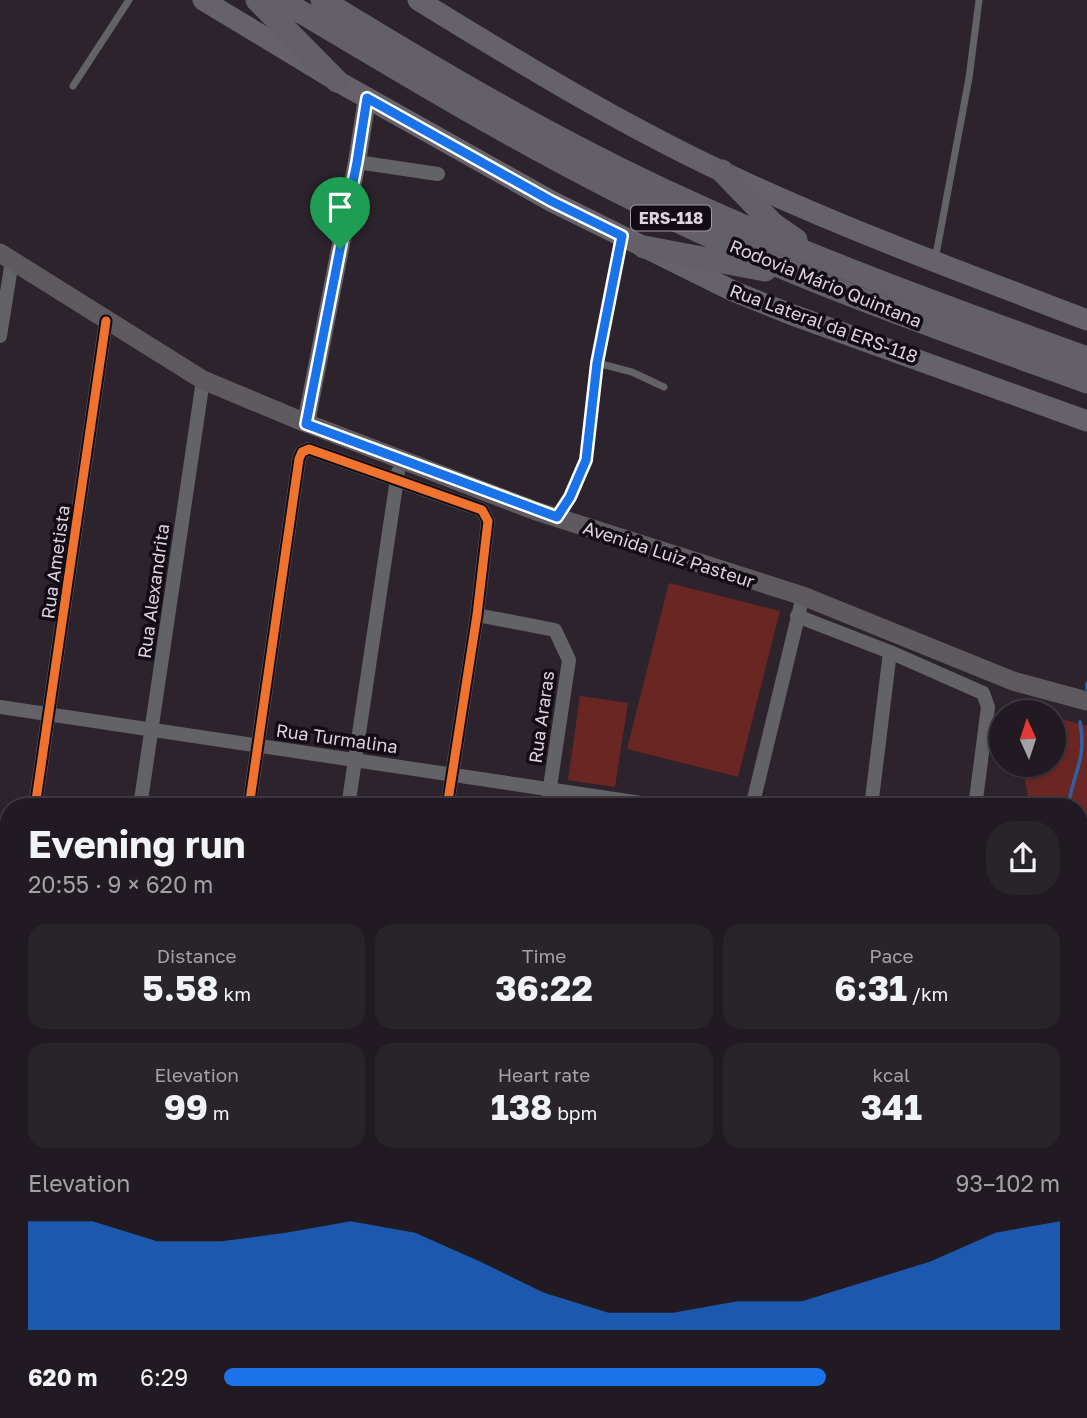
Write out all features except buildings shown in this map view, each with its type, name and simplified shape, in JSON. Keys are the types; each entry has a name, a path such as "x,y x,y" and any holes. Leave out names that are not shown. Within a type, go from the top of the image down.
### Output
{"highway":[{"path":"257,0 337,81"},
{"name":"Rodovia Mário Quintana","path":"281,0 473,115 671,218 813,281 1087,382"},
{"name":"Rodovia Mário Quintana","path":"321,0 484,97 680,198 820,259 1087,358"},
{"path":"722,171 774,224 820,259"},
{"path":"644,247 813,281"}],"main road":[{"name":"Rua Lateral da ERS-118","path":"203,0 337,81 551,201 733,291 1087,421"},
{"path":"418,0 554,84 722,171 844,225 1087,320"},
{"name":"Avenida Luiz Pasteur","path":"6,257 203,380 306,424 399,470 557,517 803,596 1013,681 1087,701"}],"street":[{"path":"306,424 367,98"},
{"path":"357,162 438,174"},
{"path":"0,336 6,257"},
{"name":"Rua Ametista","path":"36,798 106,321"},
{"name":"Rua Alexandrita","path":"142,798 203,380"},
{"path":"250,798 299,459 302,452 309,449 399,470 482,510 488,521 477,615 448,798"},
{"path":"349,798 399,470"},
{"path":"754,798 803,596"},
{"name":"Rua Araras","path":"477,615 555,630 569,660 548,798"},
{"path":"797,616 890,652 983,693 988,707 976,798"},
{"path":"872,798 890,652"},
{"name":"Rua Turmalina","path":"0,707 598,798"}],"lane":[{"path":"73,86 129,0"},
{"path":"935,261 968,78 979,0"},
{"path":"557,517 570,497 586,460 597,363 622,236"},
{"path":"597,363 632,372 664,387"}],"shaded area":[{"path":"669,583 780,611 738,777 627,749"},
{"path":"580,696 628,703 615,787 568,780"},
{"path":"1066,720 1087,726 1087,798 1028,798 1024,777 1066,777"}],"waterway":[{"path":"1087,683 1087,689"},
{"path":"1070,798 1081,757 1080,722"}],"cycle path":[{"path":"306,423 367,98"},
{"path":"36,798 106,321"},
{"path":"250,798 299,459 302,452 309,449 482,510 488,521 477,615 448,798"}],"route":[{"path":"367,98 551,201 622,236 597,363 586,460 570,497 557,517 306,424 340,249 367,98"}]}
